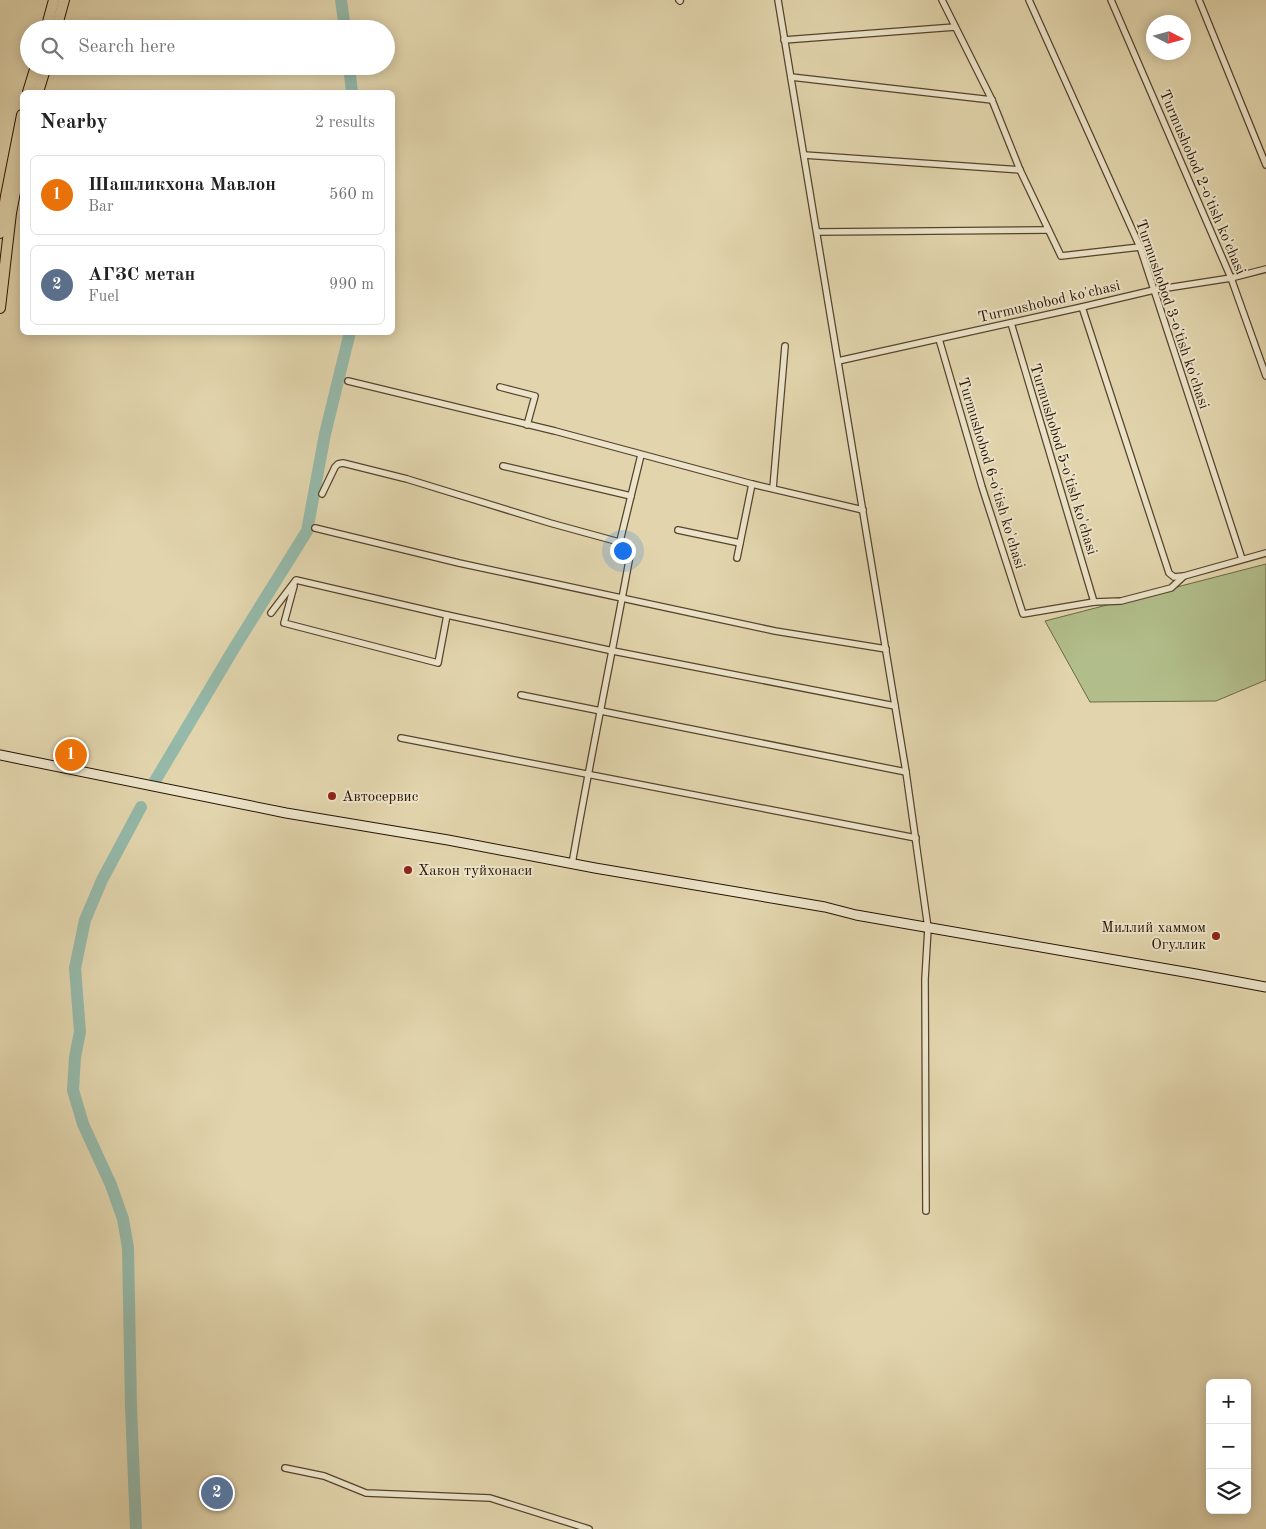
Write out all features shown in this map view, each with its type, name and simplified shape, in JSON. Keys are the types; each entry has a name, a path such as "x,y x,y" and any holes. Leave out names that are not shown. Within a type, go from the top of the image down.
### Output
{"highway":[{"path":"48,20 54,0"},
{"path":"58,20 64,0"},
{"path":"29,90 33,75"},
{"path":"39,90 43,75"},
{"path":"0,233 20,125"},
{"path":"0,308 11,212 20,165"}],"main road":[{"path":"0,755 286,813 825,907 856,915 1186,972 1266,988"}],"street":[{"path":"778,0 906,772 928,928 925,979 926,1211"},
{"path":"942,0 992,100 1020,170 1059,254 1063,257 1140,247"},
{"name":"Turmushobod 3-o'tish ko'chasi","path":"1029,0 1140,247 1242,559"},
{"name":"Turmushobod 2-o'tish ko'chasi","path":"1111,0 1231,278 1266,376"},
{"path":"1199,0 1266,165"},
{"path":"784,40 955,27"},
{"path":"791,77 992,100"},
{"path":"804,154 1020,170"},
{"path":"817,232 1048,230"},
{"name":"Turmushobod ko'chasi","path":"838,361 1082,308 1154,290 1231,278 1266,269"},
{"path":"1082,308 1169,573 1174,577 1184,576 1266,553"},
{"name":"Turmushobod 5-o'tish ko'chasi","path":"1011,323 1094,602"},
{"name":"Turmushobod 6-o'tish ko'chasi","path":"938,339 982,487 1023,614 1094,602"},
{"path":"773,488 785,346"},
{"path":"348,382 527,425 752,484 863,510"},
{"path":"500,387 535,396 527,425"},
{"path":"620,541 641,455"},
{"path":"322,494 335,467 343,463 407,479 550,523 630,545 631,550 602,711 588,774 572,864"},
{"path":"503,466 631,496"},
{"path":"737,558 752,484"},
{"path":"315,528 458,562 775,631 886,649"},
{"path":"678,530 740,543"},
{"path":"1094,602 1121,601 1171,588 1184,576"},
{"path":"296,581 612,651 895,706"},
{"path":"271,613 296,581"},
{"path":"296,581 284,623 438,663 447,615"},
{"path":"521,695 906,772"},
{"path":"400,738 916,838"},
{"path":"285,1468 324,1476 366,1493 490,1498 589,1529"}],"green space":[{"path":"1266,564 1266,680 1216,701 1090,702 1045,621"}],"waterway":[{"path":"341,0 344,20"},
{"path":"350,75 352,90"},
{"path":"155,781 307,531 325,434 349,335"},
{"path":"136,1529 131,1407 128,1248 123,1219 111,1185 83,1124 73,1090 75,1057 80,1032 75,968 85,920 102,880 141,807"}],"place":[{"name":"Шашликхона Мавлон","path":"71,755"},
{"name":"Автосервис","path":"332,796"},
{"name":"Хакон туйхонаси","path":"408,870"},
{"name":"Миллий хаммом Огуллик","path":"1216,936"},
{"name":"АГЗС метан","path":"217,1493"}]}
